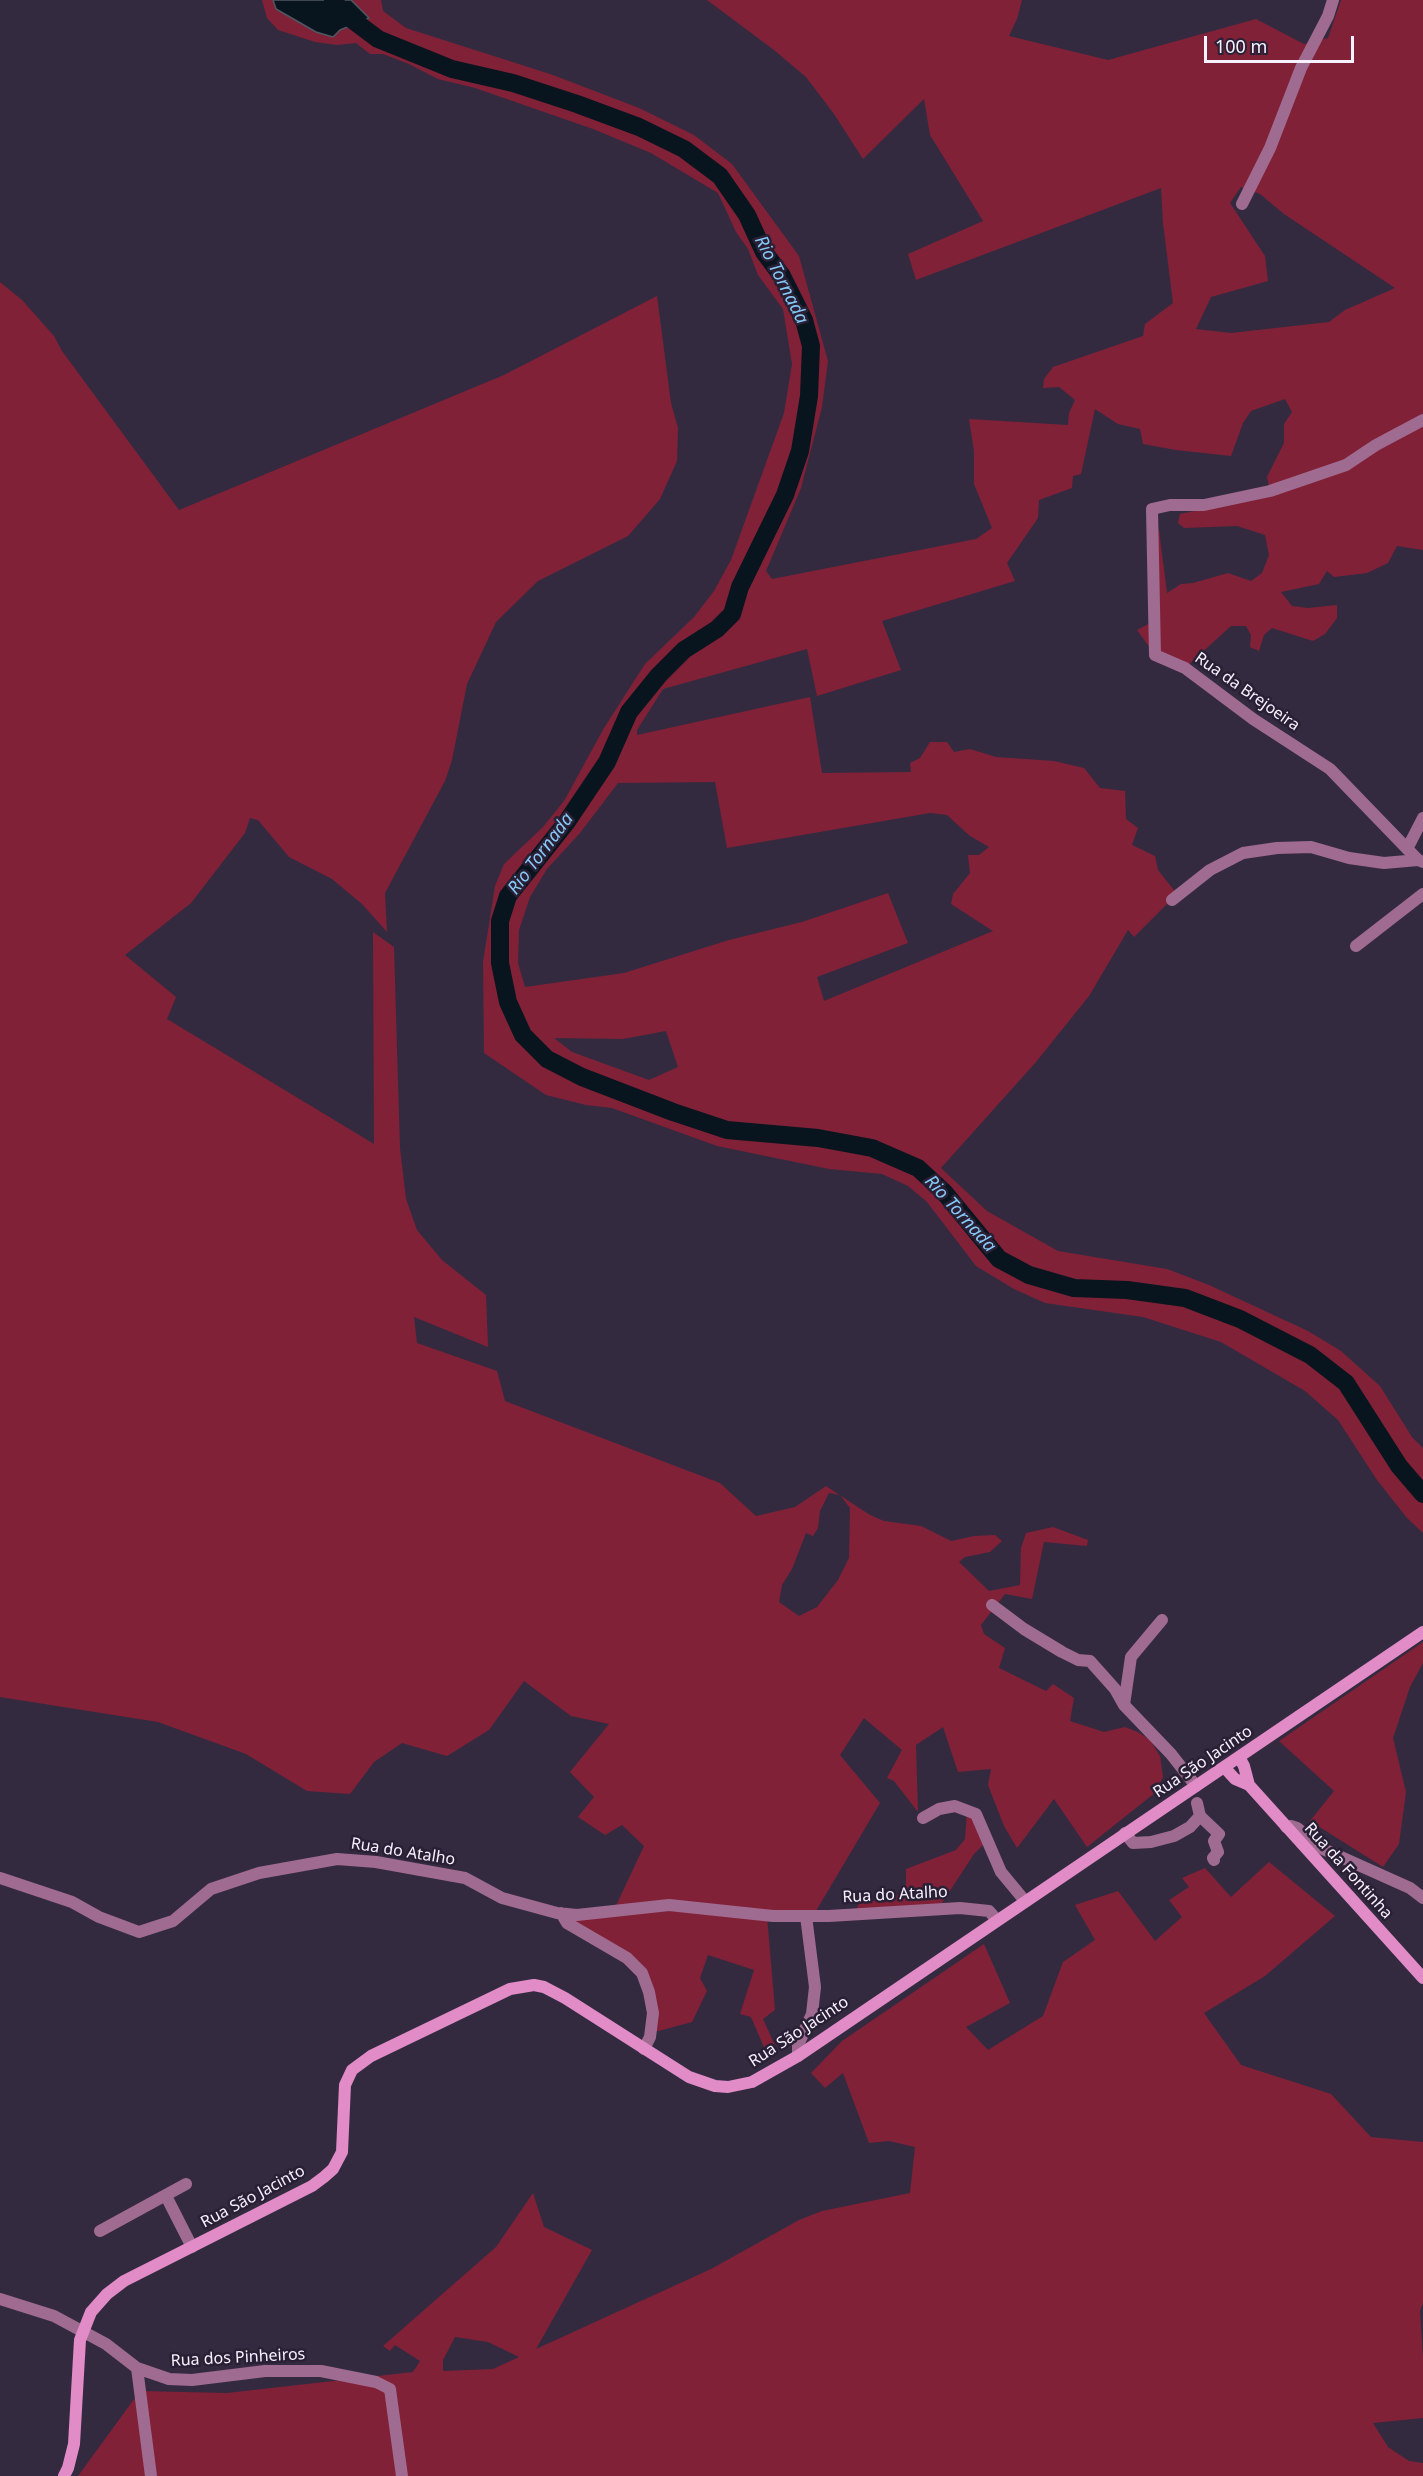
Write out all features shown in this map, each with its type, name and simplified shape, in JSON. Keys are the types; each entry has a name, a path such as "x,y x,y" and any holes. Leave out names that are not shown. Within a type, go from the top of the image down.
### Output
{"main road":[{"name":"Rua São Jacinto","path":"83,2331 92,2312 115,2287 312,2186 333,2169 339,2160 343,2142 343,2093 348,2078 357,2065 371,2056 510,1989 525,1985 544,1987 565,1998 689,2077 715,2085 728,2086 762,2077 798,2056 1423,1632"},
{"name":"Rua da Fontinha","path":"1239,1757 1249,1785"},
{"name":"Rua da Fontinha","path":"1224,1767 1235,1779 1249,1785 1423,1978"},
{"path":"64,2476 74,2444 79,2352 83,2331"}],"street":[{"path":"1242,204 1270,148 1301,68 1328,16 1333,0"},
{"name":"Rua da Brejoeira","path":"1421,861 1330,769 1253,719 1185,668 1155,655 1152,509 1170,506 1204,506 1270,491 1346,465 1376,445 1423,420"},
{"path":"1407,849 1423,818"},
{"path":"1172,900 1210,870 1243,853 1277,848 1311,847 1349,858 1384,863 1421,861"},
{"path":"1356,946 1423,894"},
{"path":"992,1605 1024,1629 1062,1652 1078,1660 1090,1661 1115,1689 1124,1705 1171,1754 1196,1786"},
{"path":"1124,1705 1131,1657 1162,1620"},
{"path":"923,1818 939,1809 955,1806 975,1814 1001,1872 1025,1901"},
{"path":"1125,1833 1133,1843 1151,1842 1174,1836 1190,1827 1198,1809 1219,1834 1214,1841 1218,1852 1213,1858 1215,1860"},
{"path":"1286,1827 1297,1828 1323,1849 1410,1888 1423,1898"},
{"name":"Rua do Atalho","path":"0,1878 72,1902 99,1917 139,1932 173,1921 211,1889 259,1873 337,1859 376,1862 465,1878 502,1898 577,1915 669,1905 773,1916 960,1908 989,1911 997,1920"},
{"path":"561,1913 567,1923 627,1958 642,1973 650,1992 653,2013 650,2037 644,2049"},
{"path":"798,2056 798,2045 812,2014 815,1987 806,1916"},
{"path":"100,2231 186,2184"},
{"path":"166,2196 192,2247"},
{"name":"Rua dos Pinheiros","path":"0,2299 54,2316 83,2331 137,2368 168,2379 192,2380 265,2371 321,2371 376,2382 390,2389 402,2476"},
{"path":"137,2368 151,2476"}],"shaded area":[{"path":"262,0 273,0 276,9 316,32 340,30 369,18 351,0 381,0 383,11 406,28 553,75 639,108 694,135 732,164 799,256 828,361 822,407 801,488 766,571 772,579 976,539 992,528 974,484 974,451 969,419 1068,425 1069,413 1075,400 1059,387 1043,388 1044,379 1053,367 1143,336 1145,324 1173,303 1161,188 916,280 908,254 983,221 930,135 924,99 863,159 834,114 806,77 707,0 1022,0 1009,36 1108,60 1256,19 1304,44 1328,38 1341,0 1423,0 1423,550 1397,546 1388,563 1367,573 1334,577 1327,571 1319,584 1281,592 1292,606 1308,608 1337,605 1337,618 1325,634 1313,641 1272,628 1264,635 1259,651 1250,647 1251,635 1246,626 1231,626 1185,668 1155,655 1137,630 1158,619 1147,534 1159,530 1167,593 1181,584 1228,573 1251,581 1262,573 1269,555 1265,535 1237,526 1184,528 1178,523 1180,514 1271,495 1267,477 1284,443 1284,424 1292,412 1285,399 1251,411 1243,423 1231,456 1143,444 1140,429 1118,424 1095,409 1081,474 1073,476 1072,488 1039,500 1038,518 1007,563 1015,581 882,621 901,670 817,696 807,649 663,689 637,730 637,735 810,697 822,773 911,772 910,763 920,758 930,742 947,742 954,752 970,749 996,757 1054,761 1084,768 1100,788 1125,791 1126,819 1138,828 1132,845 1155,856 1158,870 1177,894 1134,937 1128,930 1089,996 1036,1062 941,1168 987,1211 1058,1251 1167,1269 1209,1285 1308,1331 1341,1351 1380,1386 1412,1437 1423,1448 1423,1533 1407,1518 1377,1480 1338,1420 1305,1391 1221,1342 1143,1317 1045,1303 1014,1289 976,1266 927,1202 908,1186 882,1174 829,1169 717,1146 612,1108 586,1105 546,1095 484,1053 483,962 495,886 504,864 543,827 564,801 604,728 645,664 694,617 714,591 731,560 784,413 792,364 783,309 758,275 748,249 736,232 718,193 651,153 593,129 475,88 438,79 383,54 370,54 356,43 337,45 315,42 278,30 267,18","holes":["1241,187 1260,194 1284,214 1395,288 1345,310 1329,322 1231,333 1196,329 1211,297 1268,281 1265,256 1230,203","715,782 727,848 930,813 947,815 970,836 989,847 979,855 968,855 970,873 953,894 951,904 993,931 824,1001 817,977 908,943 888,893 802,922 729,940 624,973 525,987 518,963 519,930 530,897 547,869 580,833 618,783","666,1031 678,1067 649,1080 572,1052 554,1038 623,1039"]},
{"path":"0,282 22,300 54,336 62,351 179,510 504,375 657,296 671,403 678,428 677,461 660,499 628,536 538,581 496,622 467,684 452,760 445,781 385,893 387,932 362,904 332,879 289,857 258,820 250,818 245,833 191,903 125,955 176,997 167,1019 374,1144 373,932 394,947 400,1148 406,1199 417,1230 442,1260 486,1295 488,1347 414,1317 417,1343 497,1371 505,1401 720,1483 756,1516 795,1507 826,1486 840,1495 870,1515 884,1521 921,1526 951,1541 974,1536 995,1535 1002,1541 990,1552 965,1557 959,1562 989,1591 1020,1585 1021,1548 1026,1533 1053,1527 1088,1540 1087,1546 1044,1542 1032,1599 1005,1594 981,1625 984,1634 1005,1648 999,1668 1046,1691 1053,1684 1074,1698 1070,1721 1104,1732 1125,1727 1138,1732 1150,1740 1160,1756 1163,1777 1156,1792 1087,1847 1054,1799 1017,1848 1004,1826 988,1785 991,1769 958,1772 943,1727 916,1745 918,1812 894,1781 887,1778 902,1750 864,1718 840,1755 880,1803 813,1916 767,1916 775,2010 763,2019 778,2052 769,2059 751,2017 740,2014 754,1970 708,1955 700,1978 707,1991 692,2022 651,2033 642,1973 567,1923 614,1910 644,1846 622,1825 605,1835 578,1817 594,1797 570,1772 609,1724 571,1716 524,1681 489,1730 447,1756 402,1743 374,1762 350,1794 307,1791 246,1754 158,1722 0,1697","holes":["829,1493 840,1495 850,1508 849,1558 838,1580 817,1607 799,1616 779,1602 782,1585 792,1569 806,1533 813,1536 818,1528 820,1511"]},
{"path":"1423,1642 1423,1663 1410,1687 1393,1738 1406,1792 1399,1844 1383,1867 1310,1821 1334,1791 1279,1741"},
{"path":"967,1811 987,1841 974,1854 938,1909 854,1914 859,1904 889,1901 900,1893 906,1884 906,1869 956,1850 965,1839"},
{"path":"1269,1862 1335,1916 1265,1976 1204,2013 1241,2065 1331,2094 1371,2137 1423,2142 1423,2303 1420,2311 1423,2418 1373,2423 1388,2447 1409,2461 1423,2463 1423,2476 78,2476 140,2391 227,2393 413,2372 420,2361 395,2345 390,2351 383,2346 496,2247 533,2193 544,2227 592,2250 536,2349 711,2269 799,2220 822,2211 910,2193 915,2147 889,2141 869,2143 843,2073 825,2088 811,2073 842,2041 984,1944 1010,2003 966,2027 988,2050 1043,2016 1063,1962 1095,1940 1075,1905 1118,1891 1155,1941 1182,1917 1169,1900 1189,1887 1182,1878 1205,1868 1231,1897","holes":["455,2337 488,2342 519,2357 493,2369 443,2371 443,2360"]}],"water":[{"path":"273,0 351,0 369,18 340,30 333,37 316,32 276,9"}],"waterway":[{"name":"Rio Tornada","path":"333,0 342,12 378,39 452,69 513,83 577,104 639,127 684,149 720,176 747,215 764,252 782,276 804,320 811,346 809,396 800,451 785,495 740,587 732,614 717,629 684,650 659,675 629,712 607,762 566,823 508,896 500,921 500,963 508,1002 523,1035 547,1059 582,1077 673,1112 727,1130 818,1138 872,1148 918,1168 944,1192 999,1259 1029,1275 1074,1288 1127,1290 1185,1298 1240,1319 1310,1355 1346,1383 1399,1466 1423,1494"}]}
